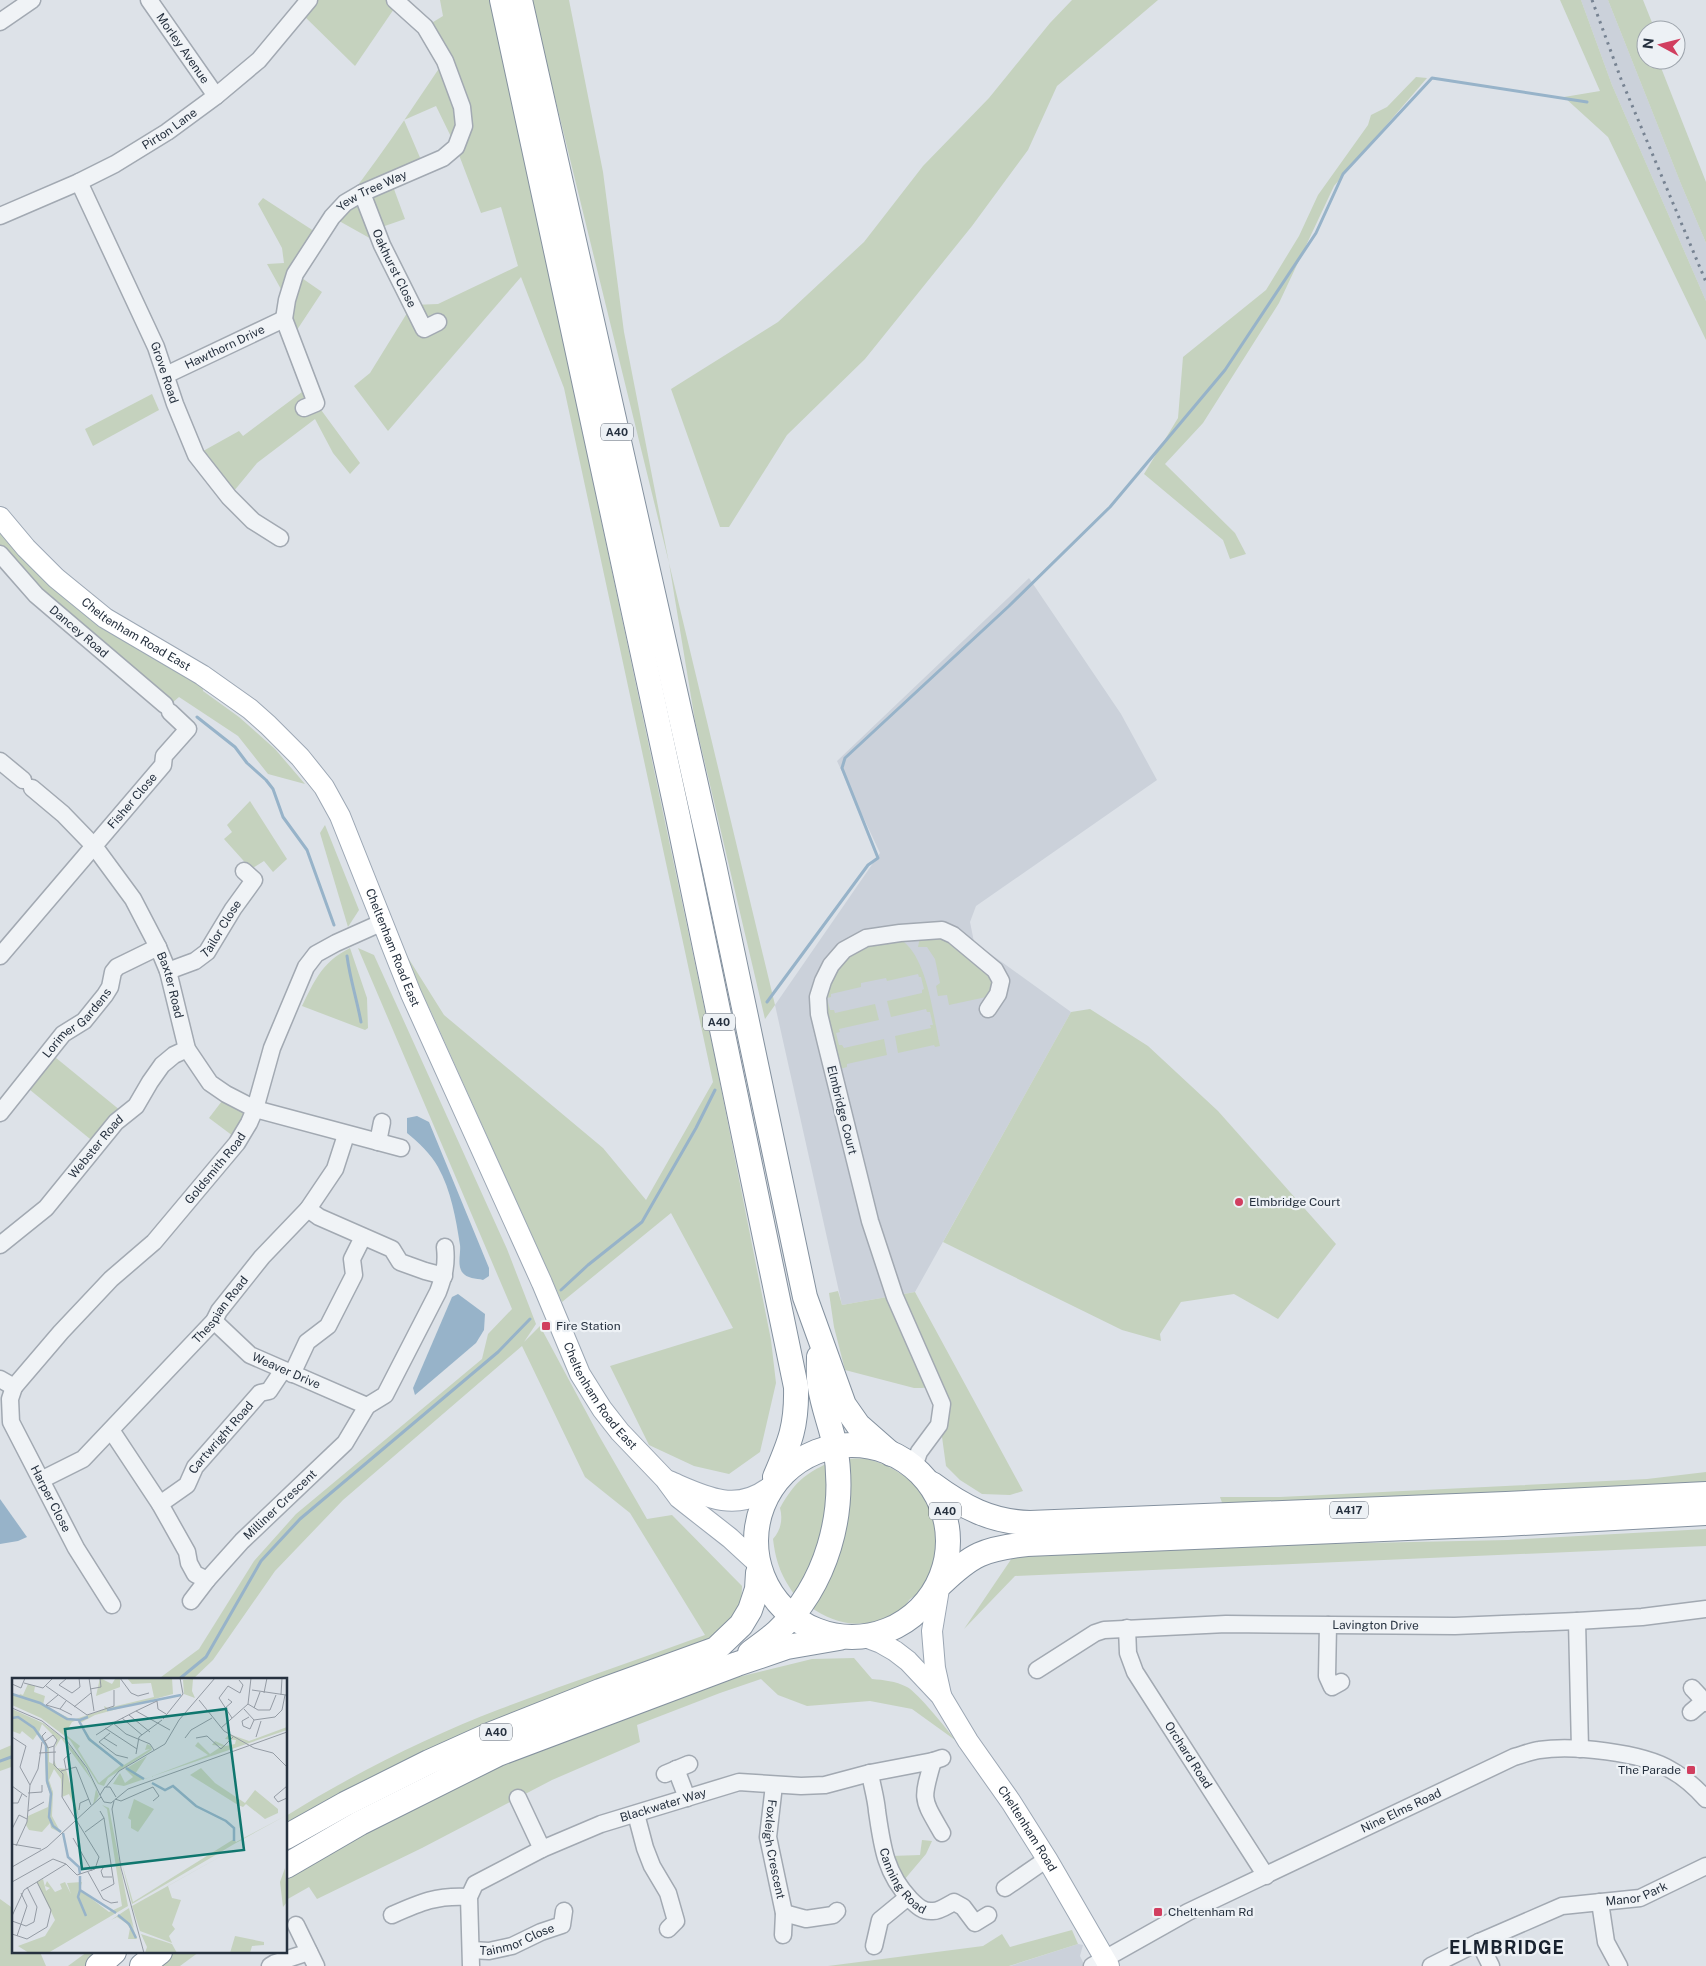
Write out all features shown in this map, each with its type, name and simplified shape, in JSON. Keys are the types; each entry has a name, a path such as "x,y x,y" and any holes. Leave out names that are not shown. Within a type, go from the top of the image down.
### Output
{"highway":[{"name":"A40","path":"288,1837 345,1804 454,1750 600,1691 716,1649 741,1624 750,1610 757,1589 755,1528 760,1506 793,1433 797,1412 796,1387 676,807 502,0"},
{"name":"A40","path":"288,1865 360,1823 498,1754 736,1664 787,1647 888,1630 913,1616 925,1606 940,1587 947,1568 950,1548 950,1534 944,1508 932,1484 914,1467 891,1454 858,1424 844,1405 805,1297 712,855 520,0"},
{"name":"A40","path":"736,1664 777,1631 793,1613 816,1581 829,1550 837,1512 838,1486 835,1447 819,1386 819,1336"},
{"name":"A40","path":"771,1483 811,1454 835,1447 853,1446 891,1454"},
{"name":"A417","path":"932,1484 956,1502 983,1515 1004,1521 1030,1523 1524,1504 1706,1494"},
{"name":"A417","path":"940,1587 956,1569 977,1554 998,1548 1027,1544 1523,1523 1706,1513"},
{"path":"756,1567 769,1588 793,1613 815,1627 854,1637"},
{"path":"98,1966 112,1954"},
{"path":"142,1966 157,1954"}],"main road":[{"name":"Cheltenham Road East","path":"0,517 26,548 56,578 105,618 202,675 237,699 268,725 300,757 324,787 340,816 410,994 542,1283 580,1374 602,1409 620,1432 665,1479 679,1498 730,1538 756,1567"},
{"name":"Cheltenham Road East","path":"665,1479 705,1497 726,1501 741,1501 756,1497 771,1483"},
{"name":"Cheltenham Road","path":"940,1587 932,1631 935,1668 941,1696"},
{"name":"Cheltenham Road","path":"854,1637 881,1643 895,1651 908,1661 941,1696 968,1741 1048,1859 1102,1963"}],"street":[{"path":"0,22 32,0"},
{"name":"Morley Avenue","path":"148,0 216,96"},
{"name":"Pirton Lane","path":"0,216 80,182 115,164 167,132 216,96 259,60 309,0"},
{"name":"Yew Tree Way","path":"284,319 287,300 295,274 332,217 345,203 362,193 443,158 456,147 464,126 462,107 444,61 424,27 395,0"},
{"name":"Grove Road","path":"80,182 156,347 175,404 196,455 229,497 253,522 280,538"},
{"name":"Oakhurst Close","path":"362,193 382,245 424,329 438,322"},
{"path":"284,319 316,403 304,408"},
{"name":"Hawthorn Drive","path":"166,375 284,319"},
{"name":"Dancey Road","path":"0,554 36,595 168,708"},
{"name":"Fisher Close","path":"94,846 164,765 164,756 188,729 168,708"},
{"name":"Baxter Road","path":"0,760 63,814 94,846 133,899 158,947 168,972 187,1049 210,1083 226,1094 255,1109"},
{"path":"0,956 94,846"},
{"name":"Tailor Close","path":"168,972 195,961 207,952 233,909 254,880 244,871"},
{"name":"Goldsmith Road","path":"14,1387 61,1332 111,1279 154,1242 237,1143 255,1109 272,1048 306,967 316,954 383,922"},
{"name":"Elmbridge Court","path":"914,1467 919,1452 939,1425 942,1404 895,1297 870,1221 819,1014 818,997 831,965 844,950 866,938 942,930 953,934 996,970 1001,981 998,994 988,1009"},
{"name":"Lorimer Gardens","path":"0,1112 63,1034 84,1020 105,995 110,987 113,972 117,966 158,947"},
{"name":"Webster Road","path":"0,1245 46,1208 116,1122 136,1106 162,1065 174,1055 187,1049"},
{"path":"255,1109 346,1135 402,1148"},
{"path":"378,1142 382,1122"},
{"name":"Thespian Road","path":"41,1480 83,1459 214,1321 219,1311 262,1257 308,1209 335,1169 346,1135"},
{"path":"308,1209 319,1217 392,1248 400,1262 425,1272 444,1276"},
{"name":"Cartwright Road","path":"160,1504 187,1485 195,1467 260,1393 269,1390 288,1372 307,1342 328,1326 354,1275 352,1259 363,1237"},
{"name":"Milliner Crescent","path":"191,1601 242,1541 345,1443 367,1406 385,1395 438,1292 447,1263 445,1247"},
{"name":"Weaver Drive","path":"214,1321 250,1355 367,1406"},
{"path":"0,1379 14,1387"},
{"name":"Harper Close","path":"14,1387 10,1399 11,1422 76,1548 112,1605"},
{"path":"111,1430 160,1504 187,1552 189,1563 195,1574 207,1580"},
{"name":"Lavington Drive","path":"1038,1670 1049,1655 1104,1630 1226,1624 1455,1626 1642,1617 1706,1609"},
{"path":"1577,1621 1580,1749"},
{"path":"1328,1625 1327,1676 1332,1687"},
{"name":"Orchard Road","path":"1127,1628 1128,1653 1135,1672 1266,1876"},
{"path":"1691,1712 1705,1702 1692,1688"},
{"name":"Nine Elms Road","path":"1102,1963 1188,1912 1514,1758 1538,1750 1580,1749 1642,1758 1670,1769 1697,1789 1706,1799"},
{"name":"Blackwater Way","path":"469,1897 475,1884 542,1849 601,1824 739,1782 802,1786 825,1785 870,1773 938,1760 925,1789 925,1800 929,1812 942,1833"},
{"path":"677,1769 687,1798"},
{"name":"Canning Road","path":"870,1773 877,1809 880,1841 885,1860 908,1896 917,1906 925,1911 935,1911 954,1902 962,1907 974,1923 988,1915"},
{"name":"Foxleigh Crescent","path":"774,1785 768,1837 784,1913 782,1935"},
{"path":"518,1798 533,1811 542,1849"},
{"path":"636,1814 652,1866 668,1893 677,1927"},
{"path":"1015,1887 1048,1859"},
{"name":"Manor Park","path":"1432,1966 1561,1899 1600,1902 1640,1898 1706,1866"},
{"path":"392,1915 410,1914 424,1901 448,1896 469,1897 471,1958"},
{"path":"874,1946 880,1920 908,1896"},
{"path":"1600,1902 1606,1942 1619,1966"},
{"name":"Foxleigh Crescent","path":"784,1913 806,1919 833,1915 837,1911"},
{"name":"Tainmor Close","path":"471,1958 489,1951 512,1946 541,1932 566,1923"},
{"path":"270,1966 275,1963 312,1959 296,1926"},
{"path":"1479,1942 1491,1966"}],"shaded area":[{"path":"1581,0 1608,0 1706,243 1706,301 1612,85"},
{"path":"1029,578 1121,714 1157,780 976,906 970,922 974,942 1071,1012 915,1292 842,1305 775,1005 880,853 837,761"},
{"path":"1078,1944 1083,1945 1080,1956 1085,1966 1010,1966"}],"green space":[{"path":"309,0 395,0 398,3 355,66 300,12"},
{"path":"440,0 491,0 715,1058 771,1340 776,1383 760,1452 729,1474 694,1466 649,1445 610,1366 733,1328 671,1213 562,1302 433,1016 395,937 444,1015 603,1148 646,1200 713,1082 564,388 521,277 388,431 354,386 370,373 412,305 438,304 518,266 501,207 481,213 456,147 436,106 404,120 444,61 425,27 443,16"},
{"path":"531,0 569,0 603,172 624,332 669,563"},
{"path":"1072,0 1158,0 1057,86 1028,150 972,226 865,359 787,435 729,527 720,527 671,389 778,322 864,242 923,166 989,98 1050,23"},
{"path":"1560,0 1581,0 1612,85 1706,301 1706,340 1608,137 1564,97 1600,91"},
{"path":"1608,0 1643,0 1651,20 1636,20 1636,70 1662,70 1706,182 1706,243 1681,184"},
{"path":"1416,77 1427,78 1334,186 1279,303 1203,423 1165,464 1235,533 1246,554 1230,559 1223,540 1144,474 1178,418 1183,357 1266,290 1299,236 1318,195 1368,125 1371,115 1387,107"},
{"path":"404,120 424,167 391,181 405,219 376,229 382,245 332,217"},
{"path":"263,198 320,235 296,274 322,292 291,339 287,300 267,264 284,263 282,248 258,204"},
{"path":"310,386 316,403 360,463 350,474 333,453 315,419 257,463 229,497 196,455 239,431 243,436"},
{"path":"152,394 159,410 93,446 85,429"},
{"path":"0,517 56,578 202,675 203,691 239,717 275,749 305,784 268,774 238,736 179,697 172,703 0,554"},
{"path":"669,563 775,1005 765,1019 695,721"},
{"path":"250,801 287,859 273,872 264,861 251,869 224,839 232,832 227,825"},
{"path":"325,825 359,910 348,927 320,833"},
{"path":"933,935 946,938 994,975 991,996 949,1005 947,995 938,996 936,986 940,983 935,959 927,947 918,947 920,937"},
{"path":"889,939 904,942 919,962 928,990 940,1046 935,1047 934,1045 898,1053 895,1036 931,1028 930,1025 933,1025 930,1012 927,1012 926,1009 891,1017 887,1001 922,993 924,989 921,977 918,974 887,981 886,978 861,983 861,987 831,994 831,997 827,998 830,1010 834,1010 835,1013 875,1004 879,1020 839,1029 840,1032 836,1033 839,1045 842,1045 844,1048 884,1039 887,1055 847,1064 847,1067 840,1069 825,1003 829,984 840,964 860,948"},
{"path":"350,948 367,998 368,1028 365,1030 302,1006 320,972 340,953"},
{"path":"358,948 374,955 507,1249 536,1324 524,1342 540,1326 598,1434 647,1519 672,1515 742,1586 741,1612 710,1644 288,1826 288,1815 337,1785 418,1744 500,1709 705,1635 630,1513 585,1477 522,1346 343,1500 275,1571 213,1660 194,1678 160,1678 199,1649 254,1561 296,1514 482,1359 488,1334 512,1309"},
{"path":"1090,1009 1148,1046 1218,1111 1336,1244 1278,1319 1234,1294 1181,1302 1160,1334 1161,1341 1122,1330 943,1242 1071,1012"},
{"path":"50,1053 121,1111 95,1143 24,1085"},
{"path":"222,1101 246,1112 233,1136 209,1118"},
{"path":"838,1291 842,1305 915,1292 1023,1491 1010,1495 982,1494 960,1480 946,1466 935,1386 914,1388 845,1370 834,1327 829,1293"},
{"path":"844,1459 867,1459 895,1470 908,1479 929,1502 940,1530 941,1546 939,1559 923,1593 911,1599 900,1611 868,1623 858,1624 838,1621 809,1606"},
{"path":"830,1462 827,1528 796,1597 780,1570 774,1548 773,1539 780,1528 780,1508 800,1480"},
{"path":"1706,1472 1706,1484 1224,1508 1220,1497 1280,1497 1647,1479"},
{"path":"1706,1529 1706,1546 1015,1576 964,1629 1014,1555 1084,1549 1508,1540"},
{"path":"854,1658 872,1679 894,1682 907,1687 918,1696 955,1740 912,1709 870,1701 807,1706 778,1695 761,1679 637,1725 640,1742 552,1780 422,1848 317,1899 309,1887 288,1899 288,1874 509,1759 722,1681 812,1659"},
{"path":"12,1745 12,1767 0,1771 0,1750"},
{"path":"922,1840 932,1841 926,1854 904,1880 891,1856 920,1855"},
{"path":"0,1899 12,1908 12,1954 41,1954 46,1966 0,1966"},
{"path":"1072,1930 1078,1944 1009,1966 828,1966 983,1946 1002,1934 1010,1947"},
{"path":"84,1954 100,1954 85,1966 68,1966"},
{"path":"170,1954 196,1954 180,1966 154,1966"}],"water":[{"path":"417,1116 429,1122 489,1268 489,1276 483,1280 466,1276 462,1272 459,1262 460,1245 452,1205 443,1176 432,1157 407,1133 407,1118"},
{"path":"458,1294 485,1314 484,1330 476,1343 415,1395 413,1388 452,1297"},
{"path":"0,1499 27,1537 18,1541 0,1544"}],"waterway":[{"path":"767,1002 868,865 878,858 842,768 845,758 1009,606 1110,507 1225,370 1316,233 1343,174 1432,78 1587,102"},
{"path":"197,717 235,747 247,763 273,789 283,817 307,850 334,925"},
{"path":"347,956 361,1022"},
{"path":"561,1290 588,1265 642,1222 696,1128 715,1090"},
{"path":"180,1678 206,1657 261,1561 300,1519 498,1352 530,1319"},
{"path":"0,1761 12,1757"}],"railway":[{"path":"1592,0 1621,79 1706,282"}],"place":[{"name":"Elmbridge Court","path":"1239,1202"},
{"name":"Fire Station","path":"546,1326"},
{"name":"The Parade","path":"1691,1770"},
{"name":"Cheltenham Rd","path":"1158,1912"}],"district":[{"name":"ELMBRIDGE","path":"1507,1948"}]}
